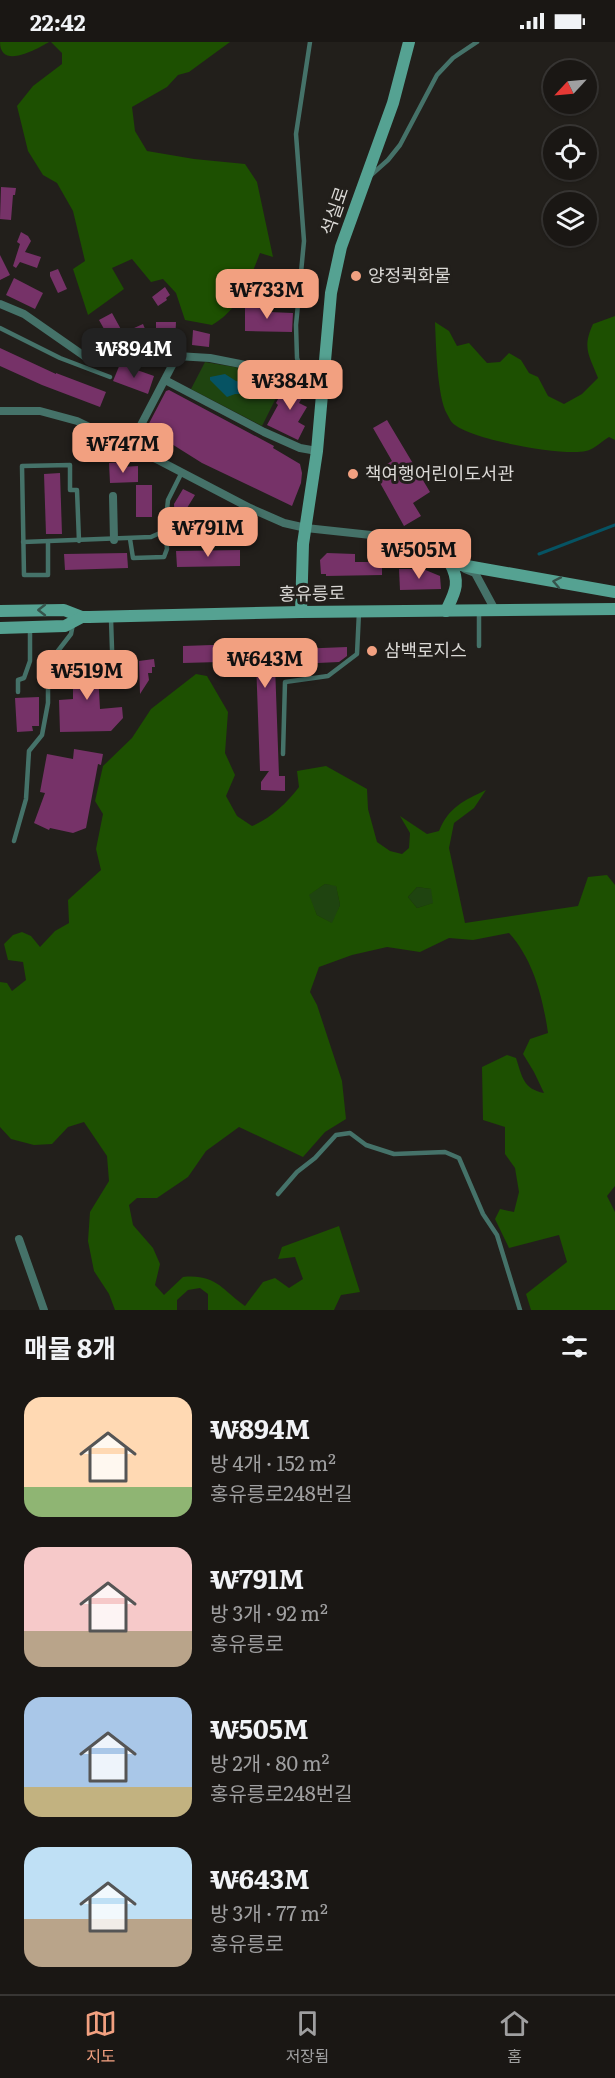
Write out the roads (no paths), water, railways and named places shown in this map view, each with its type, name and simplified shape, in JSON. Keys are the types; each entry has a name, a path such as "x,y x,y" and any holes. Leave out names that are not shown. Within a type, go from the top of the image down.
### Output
{"street":[{"name":"석실로","path":"301,612 303,544 317,451 331,293 341,247 393,103 409,42"},
{"path":"0,304 24,315 90,360 140,354 210,358 322,380"},
{"path":"130,446 177,356"},
{"path":"165,380 264,432 300,448 317,451"},
{"path":"0,411 40,411 77,421 284,523 306,528 371,535 408,546 475,573 495,610"},
{"path":"113,496 114,540"},
{"path":"450,563 615,592"},
{"path":"446,611 457,589 456,574 450,563"},
{"name":"홍유릉로","path":"0,628 65,626 78,619 111,616 615,609"},
{"name":"홍유릉로","path":"0,610 64,610 78,619"},
{"path":"19,1239 44,1310"}],"lane":[{"path":"310,42 296,135 304,241 296,325 297,358 302,373 322,380"},
{"path":"365,179 374,174 400,145 437,75 453,58 477,42"},
{"path":"0,328 60,358 110,377"},
{"path":"48,542 48,575 24,575 22,466 69,465 70,490 77,490 79,541"},
{"path":"130,539 133,558 164,557 167,549 165,529 168,500 182,472"},
{"path":"23,542 130,539 152,537 165,529 212,529"},
{"path":"479,611 479,646"},
{"path":"283,754 285,682 328,676 357,654 359,612"},
{"path":"111,616 113,679"},
{"path":"14,841 26,799 29,751 42,735 48,703 48,669 78,619"},
{"path":"18,692 18,680 24,678 30,661 30,627"},
{"path":"278,1194 297,1172 315,1158 336,1136 350,1133 366,1145 394,1154 445,1152 459,1158 483,1214 497,1235 520,1310"}],"water":[{"path":"225,374 236,381 248,384 250,387 248,394 235,394 227,397 210,380 210,377"}],"waterway":[{"path":"539,554 615,525"}],"place":[{"name":"양정퀵화물","path":"356,276"},
{"name":"책여행어린이도서관","path":"353,474"},
{"name":"삼백로지스","path":"372,651"}]}
